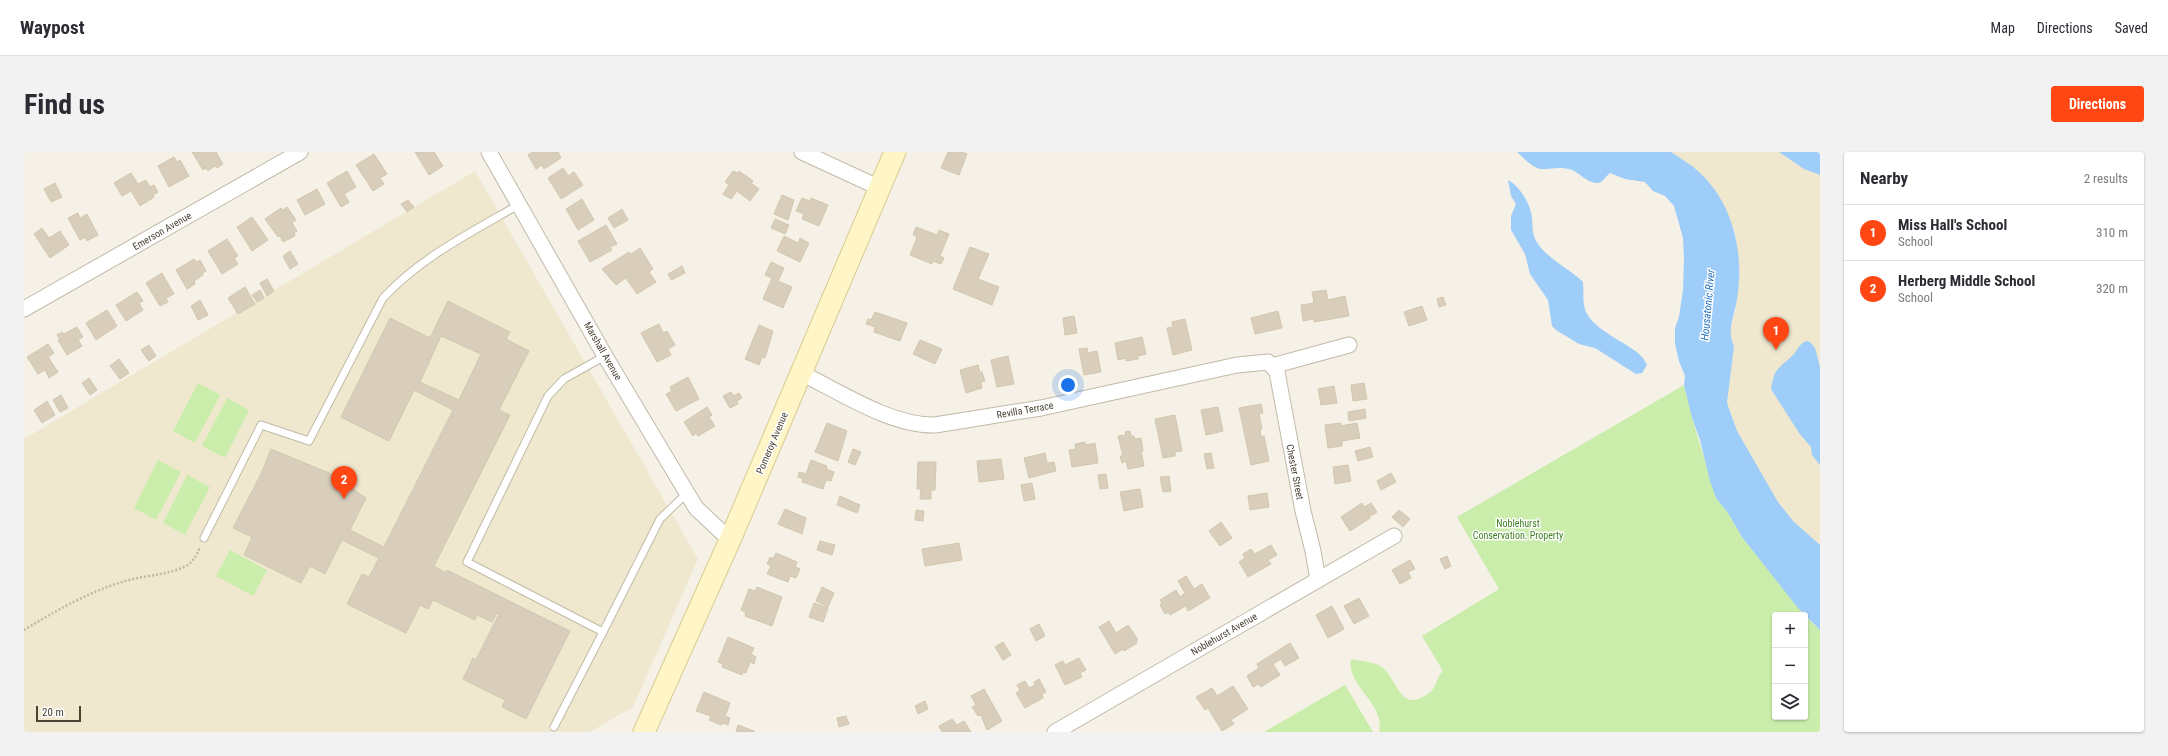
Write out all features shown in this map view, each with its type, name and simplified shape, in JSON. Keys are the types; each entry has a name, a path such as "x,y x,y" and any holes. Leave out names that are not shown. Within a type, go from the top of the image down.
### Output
{"street":[{"name":"Emerson Avenue","path":"24,309 300,152"},
{"name":"Marshall Avenue","path":"489,152 520,204 605,356 696,508 730,540"},
{"path":"802,152 880,188"},
{"name":"Pomeroy Avenue","path":"644,732 730,540 895,152"},
{"name":"Revilla Terrace","path":"802,373 877,410 920,425 934,425 1041,408 1237,365 1268,362 1272,366 1349,345"},
{"name":"Chester Street","path":"1272,366 1277,372 1303,511 1313,551 1318,580"},
{"name":"Noblehurst Avenue","path":"1055,732 1394,536"}],"lane":[{"path":"204,538 261,425 309,441 383,298 400,280 426,260 520,204"},
{"path":"603,632 467,562 548,396 564,379 605,356"},
{"path":"554,727 660,519 687,493"}],"path":[{"path":"24,630 82,597 129,580 170,572 187,566 196,557 204,538"}],"shaded area":[{"path":"1671,152 1820,152 1820,545 1793,521 1778,502 1737,431 1727,403 1734,346 1730,339 1730,327 1736,310 1737,250 1735,231 1692,166"},
{"path":"475,171 698,559 633,707 590,732 24,732 24,439"}],"green space":[{"path":"198,383 220,395 195,443 173,431"},
{"name":"Noblehurst Conservation. Property","path":"1684,385 1692,418 1716,498 1728,513 1742,537 1802,612 1772,612 1772,720 1808,720 1808,619 1820,630 1820,732 1379,732 1380,722 1377,713 1354,678 1351,669 1351,659 1373,663 1380,666 1406,698 1411,700 1419,699 1431,692 1443,671 1422,636 1499,589 1457,517"},
{"path":"227,398 249,410 225,458 202,446"},
{"path":"158,460 181,472 156,520 134,508"},
{"path":"187,475 210,487 185,535 163,523"},
{"path":"230,550 267,570 253,596 216,576"},
{"path":"1345,685 1373,732 1264,732"}],"water":[{"name":"Housatonic River","path":"1517,152 1671,152 1692,166 1706,179 1717,193 1726,209 1732,226 1737,244 1739,262 1737,299 1731,328 1734,346 1727,403 1737,431 1778,502 1793,521 1820,545 1820,630 1808,618 1808,612 1802,612 1798,608 1742,537 1728,513 1716,498 1710,481 1700,440 1692,418 1684,385 1685,376 1679,361 1675,344 1675,328 1679,317 1683,290 1684,258 1683,238 1674,206 1665,196 1653,191 1645,182 1625,179 1610,173 1604,180 1596,183 1586,179 1575,171 1568,169 1542,169 1532,165"},
{"path":"1779,152 1820,152 1820,175 1804,169"},
{"path":"1508,180 1521,191 1530,207 1533,234 1537,243 1548,255 1583,282 1586,312 1592,321 1600,328 1628,346 1643,358 1647,365 1642,373 1636,374 1595,348 1579,344 1552,326 1548,300 1530,274 1525,254 1511,230 1511,216 1516,204 1511,196"},
{"path":"1806,341 1810,342 1815,348 1820,367 1820,465 1812,455 1811,447 1799,433 1771,389 1774,376 1778,369 1793,355 1801,344"}],"building":[{"path":"192,152 216,152 223,164 217,168 215,166 208,171 206,168 203,170"},
{"path":"415,152 434,152 443,166 429,175"},
{"path":"533,152 558,152 561,158 544,169 542,165 536,169 528,155"},
{"path":"948,152 962,152 967,154 959,175 941,168"},
{"path":"374,154 387,174 380,178 384,184 373,191 356,165"},
{"path":"174,157 177,162 180,160 189,176 169,187 158,166"},
{"path":"563,168 568,176 574,172 583,185 561,199 548,178"},
{"path":"347,171 356,187 344,194 349,202 341,207 327,183"},
{"path":"733,171 737,173 739,171 753,181 751,183 759,189 750,201 737,191 731,199 723,194 729,185 725,182"},
{"path":"131,173 138,184 146,180 150,187 154,185 158,192 153,195 154,197 140,206 131,191 122,196 114,183"},
{"path":"55,183 62,197 51,202 44,189"},
{"path":"317,189 325,204 305,215 297,200"},
{"path":"782,195 794,200 788,220 774,214"},
{"path":"802,198 810,201 811,198 828,205 819,226 802,219 804,214 796,211"},
{"path":"582,199 594,220 578,230 566,209"},
{"path":"408,200 414,207 407,212 401,204"},
{"path":"287,207 296,220 292,223 297,231 294,233 295,236 283,242 280,236 278,237 265,219 281,208 283,210"},
{"path":"622,209 628,220 614,228 608,218"},
{"path":"78,213 80,218 87,214 98,235 87,241 85,237 80,240 68,218"},
{"path":"252,217 268,240 252,251 237,227"},
{"path":"775,219 789,225 785,234 771,228"},
{"path":"606,225 617,244 610,247 612,250 590,262 578,241"},
{"path":"916,227 937,235 939,230 949,234 940,256 944,258 941,264 933,261 932,264 910,255 917,237 913,235"},
{"path":"42,228 49,238 60,231 69,245 50,258 34,234"},
{"path":"784,236 798,243 800,238 809,243 800,262 777,251"},
{"path":"227,239 238,256 234,258 238,264 222,274 208,251"},
{"path":"970,247 989,254 978,279 999,287 992,305 953,289"},
{"path":"640,248 653,269 649,272 656,282 637,294 626,278 616,285 602,269 629,252 631,254"},
{"path":"290,251 298,264 290,269 283,256"},
{"path":"194,259 196,262 200,260 206,271 194,281 195,284 187,289 176,270"},
{"path":"771,262 784,268 778,281 792,287 783,308 763,299 772,278 765,275"},
{"path":"682,266 685,273 671,280 668,274"},
{"path":"162,273 174,294 166,298 168,302 160,306 146,283"},
{"path":"267,279 274,291 267,296 260,283"},
{"path":"245,287 255,304 238,314 228,298"},
{"path":"260,290 264,298 257,302 252,295"},
{"path":"1326,290 1328,300 1345,296 1349,316 1314,322 1314,319 1303,321 1301,305 1314,303 1312,292"},
{"path":"137,292 143,301 139,303 143,310 126,321 116,305"},
{"path":"1443,297 1446,305 1439,307 1437,299"},
{"path":"200,300 208,315 198,320 191,306"},
{"path":"448,301 510,332 506,339 529,351 499,410 510,415 434,566 446,573 447,570 570,631 526,719 502,707 505,700 463,679 473,658 476,660 499,614 497,613 492,622 477,615 475,620 433,600 428,609 420,605 406,633 347,604 362,574 369,577 379,558 342,540 325,574 310,566 301,583 244,555 252,537 233,528 261,474 271,449 329,473 366,498 350,530 384,547 453,410 414,390 389,441 341,417 390,318 430,338","holes":["441,336 481,354 459,400 420,382"]},
{"path":"1422,306 1427,320 1409,326 1404,312"},
{"path":"107,310 117,326 96,340 86,323"},
{"path":"1278,311 1282,328 1255,334 1251,318"},
{"path":"875,312 907,323 900,341 874,332 875,327 866,324 868,319 871,320"},
{"path":"1074,316 1077,333 1065,335 1063,318"},
{"path":"1185,319 1192,350 1173,355 1167,328 1173,327 1172,322"},
{"path":"659,324 663,333 667,331 675,345 668,349 671,355 657,362 641,333"},
{"path":"759,325 773,331 765,358 762,357 759,365 745,359"},
{"path":"77,327 83,337 78,340 82,346 67,355 58,340 60,339 57,335 62,332 64,334"},
{"path":"1142,337 1146,354 1138,356 1138,359 1126,361 1125,358 1118,360 1115,343"},
{"path":"920,340 942,349 935,364 913,354"},
{"path":"48,344 54,353 48,357 58,372 49,378 45,370 38,374 27,357"},
{"path":"149,345 156,356 149,361 141,350"},
{"path":"1087,348 1088,353 1097,351 1101,372 1084,375 1079,349"},
{"path":"1008,356 1014,384 997,387 991,360"},
{"path":"119,359 129,373 120,379 110,366"},
{"path":"978,365 985,381 981,382 982,388 966,393 960,370"},
{"path":"688,377 699,399 676,411 666,394 672,391 670,387"},
{"path":"89,378 97,390 90,395 82,383"},
{"path":"1364,383 1367,399 1353,401 1351,385"},
{"path":"1334,386 1337,403 1321,405 1318,389"},
{"path":"731,392 733,396 739,393 742,398 737,401 738,404 730,408 723,396"},
{"path":"61,395 68,408 60,412 53,400"},
{"path":"47,401 55,415 42,423 34,410"},
{"path":"1261,404 1263,413 1259,414 1262,429 1260,429 1261,437 1264,436 1269,461 1251,465 1239,408"},
{"path":"707,407 712,415 709,417 715,426 698,436 696,433 693,436 684,422"},
{"path":"1218,407 1223,431 1206,435 1201,410"},
{"path":"1365,409 1366,418 1349,421 1348,412"},
{"path":"1175,415 1182,451 1175,452 1175,456 1163,458 1155,419"},
{"path":"827,423 847,431 838,461 815,452"},
{"path":"1341,423 1341,426 1357,423 1360,438 1342,441 1342,446 1328,448 1325,425"},
{"path":"1130,431 1131,436 1134,436 1135,439 1141,438 1143,451 1141,451 1144,466 1128,469 1126,461 1122,463 1120,456 1123,456 1118,436 1126,435 1125,432"},
{"path":"1085,442 1086,445 1095,443 1098,463 1072,467 1069,450 1076,449 1075,444"},
{"path":"1370,447 1373,457 1358,461 1355,451"},
{"path":"853,449 861,452 855,465 848,462"},
{"path":"1045,453 1047,463 1054,462 1056,471 1029,478 1024,458"},
{"path":"1211,453 1214,468 1207,469 1204,454"},
{"path":"1001,459 1004,479 979,482 977,461"},
{"path":"811,460 827,466 826,469 834,472 831,481 826,480 823,489 802,482 803,479 798,477 799,472 806,474"},
{"path":"918,462 936,462 935,490 931,490 931,499 920,499 921,489 917,489"},
{"path":"1348,465 1351,481 1335,484 1333,467"},
{"path":"1391,473 1396,482 1381,490 1377,481"},
{"path":"1106,474 1108,488 1100,489 1098,475"},
{"path":"1169,476 1171,491 1163,492 1160,477"},
{"path":"1032,483 1035,499 1024,501 1021,485"},
{"path":"1140,489 1143,507 1124,511 1120,492"},
{"path":"1267,493 1269,507 1250,510 1248,496"},
{"path":"840,496 860,505 857,513 837,505"},
{"path":"1362,503 1364,507 1371,503 1377,512 1350,531 1341,517"},
{"path":"785,509 806,518 802,534 778,524"},
{"path":"916,510 924,511 923,521 915,520"},
{"path":"1399,510 1410,519 1403,527 1392,517"},
{"path":"1221,522 1232,538 1220,546 1209,531"},
{"path":"820,541 835,545 832,555 817,550"},
{"path":"959,543 962,560 925,566 922,549"},
{"path":"1271,545 1277,555 1268,560 1271,564 1248,577 1239,562 1245,558 1243,554 1251,549 1255,554"},
{"path":"776,553 797,562 795,567 800,569 796,578 790,576 788,582 767,574 771,566 767,564 770,557 773,559"},
{"path":"1447,556 1451,566 1445,569 1440,559"},
{"path":"1410,560 1415,569 1408,572 1411,578 1400,584 1392,570"},
{"path":"1186,576 1194,589 1202,584 1210,598 1188,611 1186,606 1170,615 1168,612 1165,614 1160,605 1162,604 1160,600 1176,590 1180,597 1185,593 1178,581"},
{"path":"757,587 782,597 772,626 745,616 746,613 741,610 749,589 755,591"},
{"path":"822,587 834,593 828,607 816,601"},
{"path":"1359,598 1369,616 1354,624 1344,606"},
{"path":"814,603 828,608 823,622 809,617"},
{"path":"1332,606 1344,629 1328,638 1316,615"},
{"path":"1109,621 1116,633 1128,625 1138,640 1136,641 1137,643 1124,651 1123,649 1115,654 1099,627"},
{"path":"1039,624 1045,636 1036,641 1030,629"},
{"path":"728,637 754,648 751,654 756,657 754,664 750,662 746,673 743,672 742,675 722,667 723,664 718,662"},
{"path":"1003,642 1011,655 1003,660 995,647"},
{"path":"1290,643 1299,658 1285,666 1281,659 1273,664 1280,675 1261,687 1259,684 1253,687 1247,676 1259,668 1257,664"},
{"path":"1079,658 1086,670 1080,673 1082,677 1065,685 1055,665 1063,661 1065,665"},
{"path":"1039,679 1046,692 1042,694 1043,698 1025,708 1016,693 1020,690 1017,685 1025,681 1029,688 1035,685 1034,682"},
{"path":"1233,686 1248,709 1231,720 1234,724 1222,731 1208,708 1205,710 1196,697 1212,688 1217,696"},
{"path":"984,689 1002,721 987,730 981,715 978,716 972,707 976,705 971,696"},
{"path":"704,692 730,703 725,716 730,718 728,725 722,723 721,725 709,720 711,716 696,711"},
{"path":"925,701 928,709 918,714 915,706"},
{"path":"846,716 849,724 839,727 837,718"},
{"path":"952,719 957,725 964,721 971,732 942,732 939,726"},
{"path":"738,725 754,731 754,732 736,732"}],"place":[{"name":"Miss Hall's School","path":"1776,350"},
{"name":"Herberg Middle School","path":"344,499"}]}
